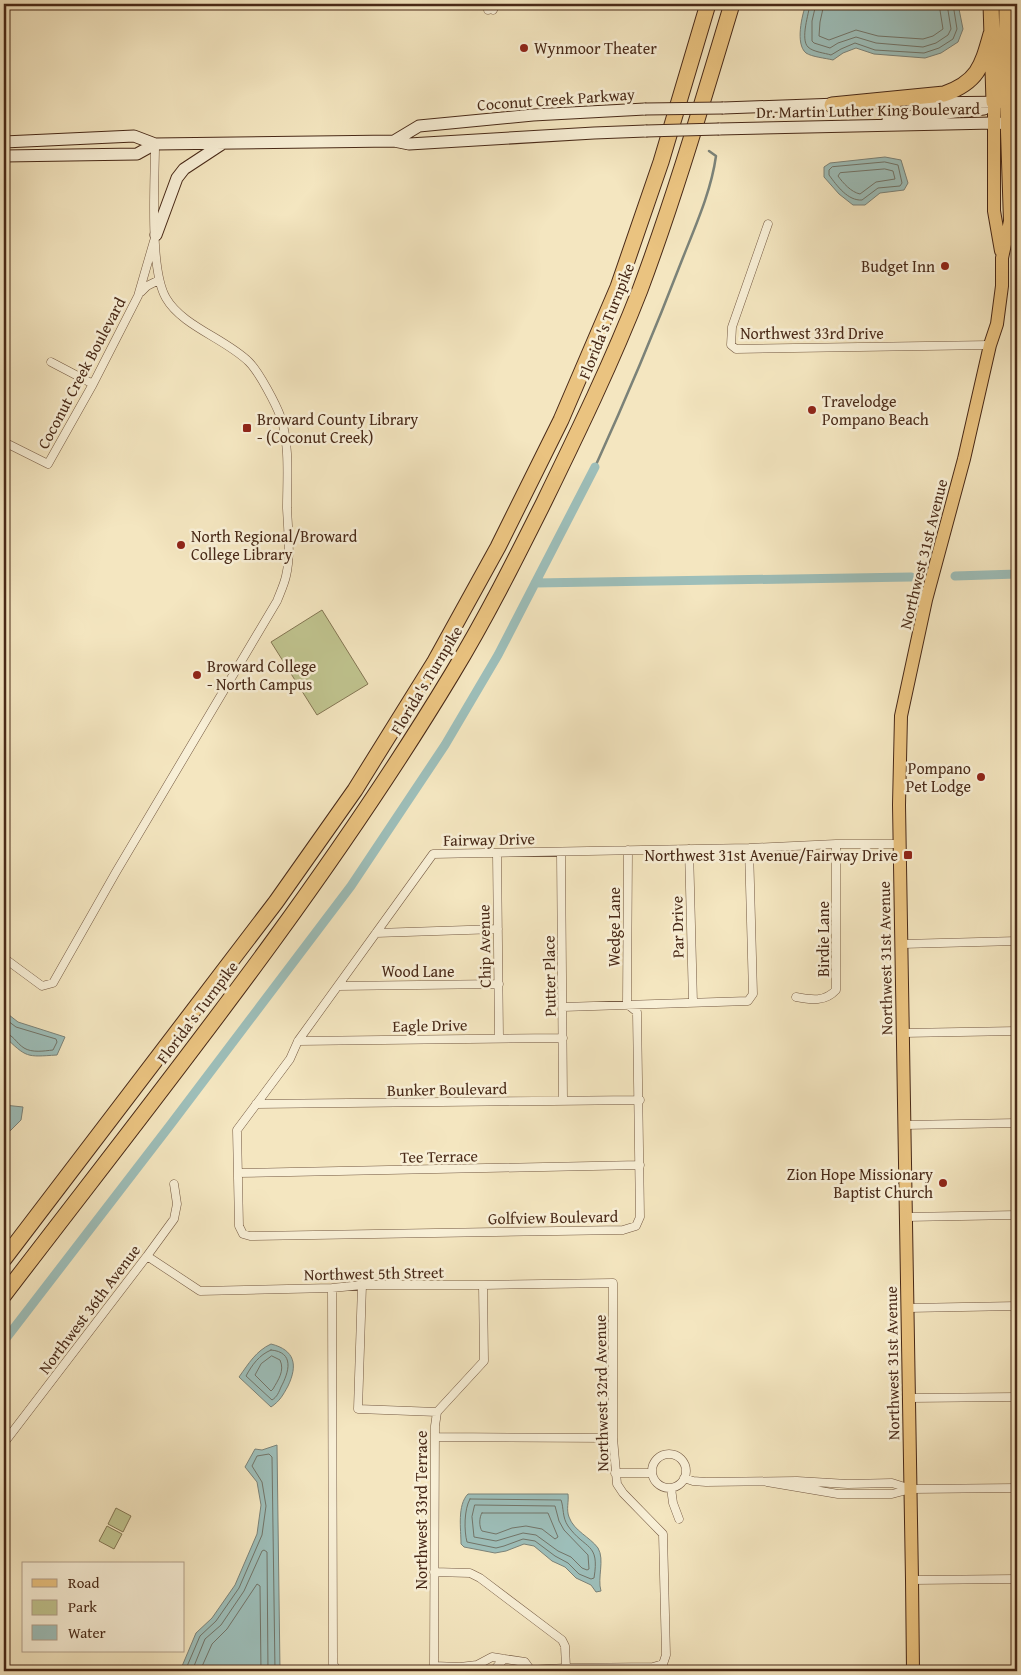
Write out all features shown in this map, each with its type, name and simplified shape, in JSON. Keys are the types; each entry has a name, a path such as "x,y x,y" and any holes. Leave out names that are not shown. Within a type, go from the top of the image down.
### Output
{"highway":[{"name":"Florida's Turnpike","path":"4,1260 276,902 355,790 439,655 498,547 556,429 618,287 661,162 708,4"},
{"name":"Florida's Turnpike","path":"4,1294 295,912 377,795 454,671 516,557 581,428 639,292 683,167 732,4"},
{"path":"991,4 991,34 1006,102"},
{"path":"1006,102 1007,4"},
{"path":"1006,26 1017,61"},
{"path":"832,104 944,94 961,88 973,77 983,62 991,34"}],"main road":[{"name":"Dr. Martin Luther King Boulevard","path":"723,108 832,104 1006,102"},
{"name":"Northwest 31st Avenue","path":"913,1671 899,844 901,716 926,600 964,459 990,345 997,324 1002,286 1002,258 994,211 993,123 1006,102"},
{"name":"Northwest 31st Avenue","path":"1002,258 1010,221 1013,124 1006,102"},
{"path":"857,126 873,120 985,109 1006,102"},
{"name":"Coconut Creek Parkway","path":"394,141 419,126 553,114 723,108"},
{"name":"Dr. Martin Luther King Boulevard","path":"719,129 1013,124"},
{"name":"Coconut Creek Parkway","path":"4,142 134,136 155,144 394,141 409,144 594,133 719,129"},
{"name":"Coconut Creek Parkway","path":"4,156 136,154 155,144"},
{"path":"156,235 177,178 188,166 223,144"}],"street":[{"name":"Coconut Creek Boulevard","path":"138,296 147,286 159,280 156,235 155,144"},
{"name":"Northwest 33rd Drive","path":"768,224 732,328 731,345 736,349 990,345"},
{"name":"Coconut Creek Boulevard","path":"4,442 48,464 93,384 138,296 156,235"},
{"path":"4,958 42,986 54,983 116,872 277,601 286,576 288,549 286,440 281,417 267,389 250,363 233,349 176,312 166,298 159,280"},
{"path":"51,362 93,384"},
{"name":"Birdie Lane","path":"796,997 824,999 832,996 836,990 836,844"},
{"name":"Fairway Drive","path":"243,1234 239,1226 237,1130 290,1059 298,1041 433,854 899,844"},
{"path":"563,1007 748,1001 753,994 749,848"},
{"name":"Par Drive","path":"689,849 693,1003"},
{"name":"Wedge Lane","path":"627,1004 628,850"},
{"name":"Putter Place","path":"561,852 563,1101"},
{"name":"Chip Avenue","path":"497,853 499,1038"},
{"path":"376,933 498,929"},
{"path":"902,944 1017,941"},
{"name":"Wood Lane","path":"338,986 499,984"},
{"name":"Golfview Boulevard","path":"243,1234 250,1236 624,1230 636,1226 640,1217 640,1100 637,1012 627,1004"},
{"path":"903,1033 1017,1031"},
{"name":"Eagle Drive","path":"298,1041 563,1038"},
{"name":"Bunker Boulevard","path":"256,1104 640,1100"},
{"path":"904,1125 1017,1123"},
{"name":"Tee Terrace","path":"238,1173 640,1165"},
{"name":"Northwest 36th Avenue","path":"4,1443 174,1218 177,1204 174,1184"},
{"path":"906,1217 1017,1215"},
{"name":"Northwest 5th Street","path":"147,1256 200,1291 332,1288 362,1284 613,1283"},
{"name":"Northwest 32rd Avenue","path":"566,1668 653,1666 662,1664 666,1655 664,1534 623,1493 617,1484 613,1438 613,1283"},
{"path":"362,1284 358,1409 437,1412"},
{"name":"Northwest 33rd Terrace","path":"483,1285 484,1361 437,1412 435,1426 434,1666 460,1669 477,1665 492,1657 504,1659"},
{"path":"332,1288 334,1664 338,1671"},
{"path":"908,1308 1017,1306"},
{"path":"909,1398 1017,1397"},
{"path":"435,1437 613,1438"},
{"path":"667,1454 673,1455 682,1461 686,1472 684,1478 681,1483 671,1488 660,1486 656,1483 652,1474 652,1468 657,1459 667,1454"},
{"path":"616,1473 652,1474"},
{"path":"684,1478 700,1482 797,1481 848,1484 892,1483 911,1489 1017,1488"},
{"path":"671,1488 673,1503 679,1519"},
{"path":"434,1572 470,1573 480,1578 562,1640 565,1646 566,1668 508,1671"},
{"path":"912,1580 1017,1579"},
{"path":"494,1671 504,1659 525,1662 530,1669"},
{"path":"477,1665 489,1671"},
{"path":"913,1671 945,1671"}],"green space":[{"path":"322,610 368,684 317,715 271,642"},
{"path":"116,1508 131,1516 123,1532 108,1524"},
{"path":"107,1526 122,1534 114,1549 99,1541"}],"water":[{"path":"806,4 958,4 963,29 958,42 941,53 925,58 874,54 856,48 843,53 833,60 806,53 803,49 800,29"},
{"path":"885,157 901,160 908,183 904,190 880,193 865,205 853,205 839,194 824,177 824,167 830,163"},
{"path":"4,1011 18,1022 65,1037 57,1055 33,1056 18,1049 4,1036"},
{"path":"4,1105 23,1107 21,1120 4,1135"},
{"path":"271,1344 290,1354 293,1371 283,1395 271,1407 239,1377 257,1354"},
{"path":"277,1445 280,1671 180,1671 196,1633 212,1618 235,1585 257,1534 261,1505 257,1482 245,1467 255,1449 262,1450"},
{"path":"468,1494 568,1494 568,1511 571,1522 595,1544 600,1553 601,1591 596,1592 591,1585 576,1578 565,1567 552,1561 534,1546 524,1544 495,1553 464,1547 461,1544 460,1518 462,1504"}],"waterway":[{"path":"595,467 651,338 702,209 716,156 709,151"},
{"path":"4,1341 351,886 445,745 498,655 595,467"},
{"path":"955,576 1017,574"},
{"path":"535,583 911,577"}],"place":[{"name":"Wynmoor Theater","path":"524,48"},
{"name":"Budget Inn","path":"945,266"},
{"name":"Travelodge Pompano Beach","path":"812,410"},
{"name":"Broward County Library - (Coconut Creek)","path":"247,428"},
{"name":"North Regional/Broward College Library","path":"181,545"},
{"name":"Broward College - North Campus","path":"197,675"},
{"name":"Pompano Pet Lodge","path":"981,777"},
{"name":"Northwest 31st Avenue/Fairway Drive","path":"908,855"},
{"name":"Zion Hope Missionary Baptist Church","path":"943,1183"}]}
